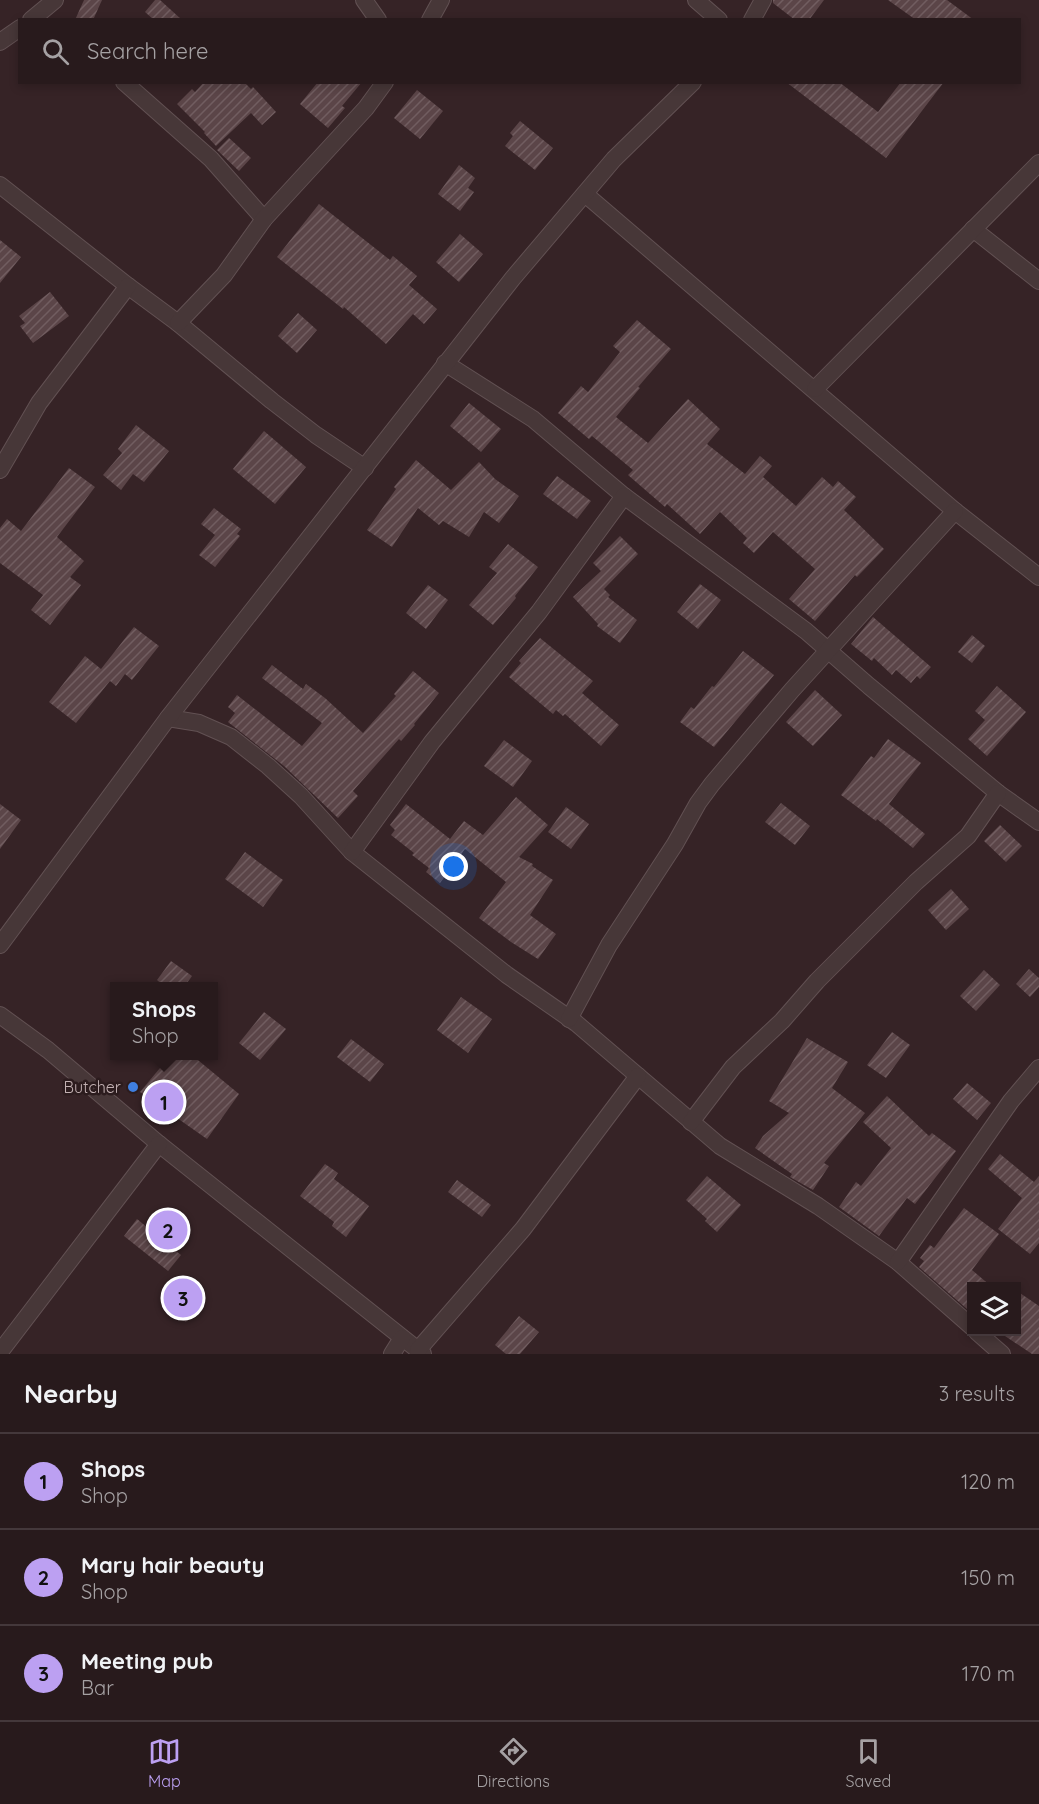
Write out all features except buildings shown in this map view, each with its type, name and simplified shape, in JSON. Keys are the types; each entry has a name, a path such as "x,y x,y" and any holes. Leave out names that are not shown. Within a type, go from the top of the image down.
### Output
{"street":[{"path":"41,17 55,0"},
{"path":"364,0 377,18"},
{"path":"431,18 441,0"},
{"path":"696,0 717,18"},
{"path":"753,18 763,0"},
{"path":"0,42 18,29"},
{"path":"126,84 211,159 264,219"},
{"path":"178,323 224,275 264,219 366,108 384,84"},
{"path":"0,945 168,718 513,278 614,159 691,84"},
{"path":"815,389 1039,163"},
{"path":"0,185 178,323 272,401 316,435 365,468"},
{"path":"585,194 955,511 1039,577"},
{"path":"973,229 1039,281"},
{"path":"0,470 39,404 128,286"},
{"path":"445,363 534,419 624,496 806,631 998,793 1039,822"},
{"path":"352,852 432,741 538,612 624,496"},
{"path":"569,1019 609,945 669,854 698,803 728,763 955,511"},
{"path":"168,718 199,723 231,737 301,796 352,852 507,975 569,1019 720,1146 818,1206 898,1262 967,1323"},
{"path":"691,1122 733,1066 782,1021 817,981 909,889 968,836 998,793"},
{"path":"0,1015 48,1050 159,1144 420,1352 523,1229 638,1076"},
{"path":"898,1262 952,1182 1011,1101 1039,1068"},
{"path":"3,1352 159,1144"},
{"path":"982,1336 1002,1354"},
{"path":"392,1354 402,1338"}],"place":[{"name":"Butcher","path":"133,1087"},
{"name":"Shops","path":"164,1102"},
{"name":"Mary hair beauty","path":"168,1230"},
{"name":"Meeting pub","path":"183,1298"}]}
